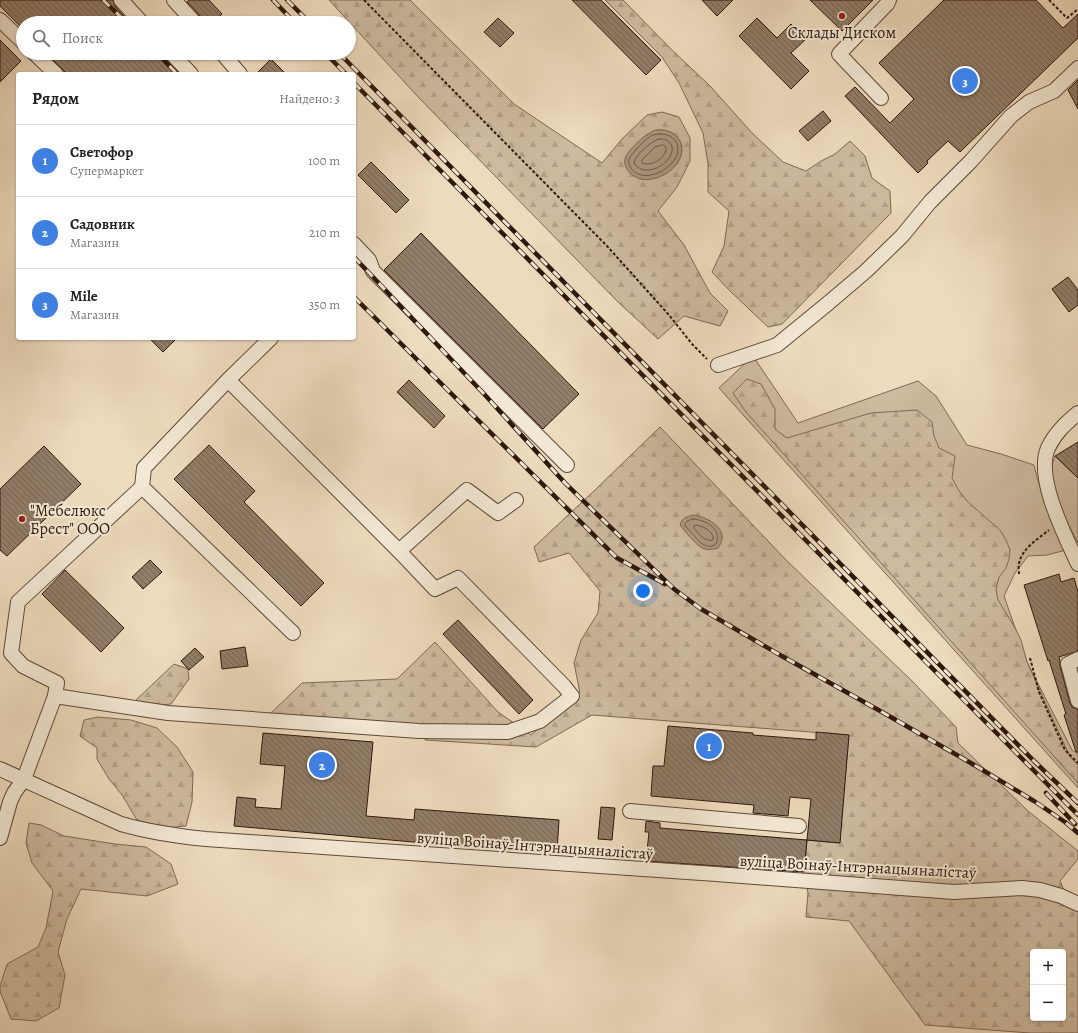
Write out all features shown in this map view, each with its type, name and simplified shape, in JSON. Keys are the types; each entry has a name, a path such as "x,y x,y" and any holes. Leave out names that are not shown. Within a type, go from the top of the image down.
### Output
{"street":[{"path":"120,0 135,16"},
{"path":"174,0 189,16"},
{"path":"881,98 839,54 888,4 888,0"},
{"path":"0,20 16,35"},
{"path":"41,60 54,72"},
{"path":"178,60 189,72"},
{"path":"228,60 238,72"},
{"path":"718,365 777,345 826,305 866,271 902,236 930,202 971,161 1011,116 1029,102 1054,91 1078,68"},
{"path":"356,246 369,260 373,270 567,466"},
{"path":"1,829 14,793 24,779 55,696 58,683 23,666 11,653 18,602 142,487 144,468 228,380 269,340"},
{"path":"55,696 168,713 419,730 508,732 540,721 572,696 458,578 435,589 228,380"},
{"path":"1078,413 1056,433 1048,449 1044,464 1046,481 1060,521 1078,564"},
{"path":"142,487 293,633"},
{"path":"399,551 467,490 498,513 516,500"},
{"path":"1078,659 1068,664 1078,701"},
{"name":"вуліца Воінаў-Інтэрнацыяналістаў","path":"0,769 121,824 165,835 954,892 1022,888 1040,890 1060,896 1078,904"},
{"path":"630,811 799,826"}],"path":[{"path":"364,0 607,246 669,315 692,344 706,358 718,365"},
{"path":"1049,0 1067,18 1078,8"},
{"path":"1019,574 1018,565 1023,554 1031,545 1060,521"},
{"path":"1030,658 1039,692 1065,750 1078,763"}],"green space":[{"path":"329,0 410,0 514,104 602,163 622,139 647,115 662,112 679,117 690,138 690,161 677,187 658,211 684,245 710,293 728,311 720,326 684,316 658,339 617,301 420,99 356,29 356,16 344,16","holes":["658,130 672,133 680,141 682,152 676,165 669,171 625,158 646,135"]},
{"path":"605,0 623,0 711,87 753,134 783,162 806,171 835,154 850,141 865,156 872,178 890,191 891,213 782,324 768,327 712,272 724,246 729,211 708,192 708,164 703,133 679,83 662,57"},
{"path":"753,356 798,423 918,381 936,396 967,445 1034,465 1047,508 1066,550 1047,555 1028,556 1015,573 1004,596 1027,662 1072,750 1078,754 1078,788 719,388"},
{"path":"747,379 761,384 775,409 775,429 787,438 871,413 917,410 932,422 934,436 939,448 955,456 952,478 959,491 968,502 1000,530 1006,540 1010,550 1009,559 1006,568 999,577 996,589 998,600 1021,640 1027,662 1070,757 1078,765 1078,783 746,412 733,393"},
{"path":"660,427 786,560 912,681 956,727 958,743 1028,811 1078,851 1078,859 1060,881 1071,906 1078,910 1078,1033 1030,1033 925,1025 849,921 806,917 808,893 804,874 807,840 839,843 849,735 592,715 536,747 425,740 429,728 265,719 302,683 397,679 435,642 498,712 531,735 580,693 574,663 581,640 598,613 600,591 569,553 539,562 534,547"},
{"path":"1055,456 1078,478 1078,543 1060,506 1053,486 1051,468"},
{"path":"174,664 188,669 189,679 171,704 151,706 135,701"},
{"path":"98,717 131,720 157,728 177,747 193,772 192,802 186,826 165,828 137,820 97,759 97,748 80,736 84,720"},
{"path":"29,823 41,825 64,836 146,847 171,864 178,884 147,896 81,889 67,919 58,952 65,975 59,1008 36,1021 11,1019 0,991 0,986 7,964 38,947 46,928 53,891 32,863 26,843"}],"water":[{"path":"658,130 672,133 680,141 682,152 680,159 673,169 660,177 645,180 640,179 632,175 627,170 625,163 626,156 635,144 643,137 653,131"},
{"path":"693,515 705,518 720,530 722,541 718,548 704,549 688,535 680,525 685,518"}],"building":[{"path":"0,0 113,0 115,6 124,16 16,16 16,22 0,6"},
{"path":"189,0 209,0 222,14 220,16 200,16 187,2"},
{"path":"572,0 601,0 661,60 646,75"},
{"path":"702,0 733,0 717,16"},
{"name":"Склады Диском","path":"810,0 873,0 842,31"},
{"path":"944,0 1036,0 1063,28 1078,14 1078,38 960,152 948,141 927,161 928,163 918,173 845,96 855,87 890,123 914,99 879,63"},
{"path":"498,18 514,33 500,47 484,32"},
{"path":"757,18 777,38 791,24 806,39 791,53 809,71 791,89 739,36"},
{"path":"0,40 16,56 16,60 21,61 0,82"},
{"path":"53,60 166,60 177,72 65,72"},
{"path":"270,60 272,60 284,72 258,72"},
{"path":"1078,80 1078,109 1068,90"},
{"path":"823,111 831,121 808,141 799,131"},
{"path":"371,162 409,200 396,213 358,175"},
{"path":"421,233 579,394 543,429 384,270"},
{"path":"1068,277 1078,290 1078,305 1069,312 1052,289"},
{"path":"151,340 175,340 163,352"},
{"path":"409,380 445,416 434,428 397,392"},
{"path":"1078,442 1078,478 1055,456"},
{"path":"209,445 255,491 244,502 324,583 301,606 174,479"},
{"name":"\"Мебелюкс Брест\" ООО","path":"44,446 81,484 7,556 0,550 0,489"},
{"path":"150,560 162,572 143,589 132,577"},
{"path":"65,570 124,628 101,652 42,594"},
{"path":"1059,574 1061,582 1074,578 1078,592 1078,651 1059,657 1070,703 1072,707 1078,709 1078,752 1076,752 1064,715 1066,714 1024,585"},
{"path":"458,620 533,700 519,714 443,634"},
{"path":"245,647 248,666 222,669 220,651"},
{"path":"195,648 204,657 189,670 181,661"},
{"path":"668,726 816,740 816,732 849,735 840,843 807,840 811,799 790,797 788,816 753,813 754,805 651,796 653,766 664,766"},
{"path":"263,733 373,742 366,816 414,820 415,809 559,820 557,852 413,842 234,826 237,797 256,799 255,807 281,809 285,766 260,764"},
{"path":"601,807 615,808 612,840 598,839"},
{"path":"646,821 660,823 660,828 807,840 804,872 646,861 649,832 645,832"}],"railway":[{"path":"103,0 120,16"},
{"path":"273,0 288,16"},
{"path":"287,0 303,16"},
{"path":"164,60 175,72"},
{"path":"332,60 344,72"},
{"path":"346,60 1034,761 1078,803"},
{"path":"356,85 1078,815"},
{"path":"356,259 485,395 565,483 674,589 701,609 976,766 1034,801 1065,822 1078,833"},
{"path":"356,299 617,558 665,584"},
{"path":"1046,793 1075,824"}],"place":[{"name":"Склады Диском","path":"842,16"},
{"name":"Mile","path":"965,81"},
{"name":"\"Мебелюкс Брест\" ООО","path":"22,519"},
{"name":"Светофор","path":"709,746"},
{"name":"Садовник","path":"322,765"}]}
